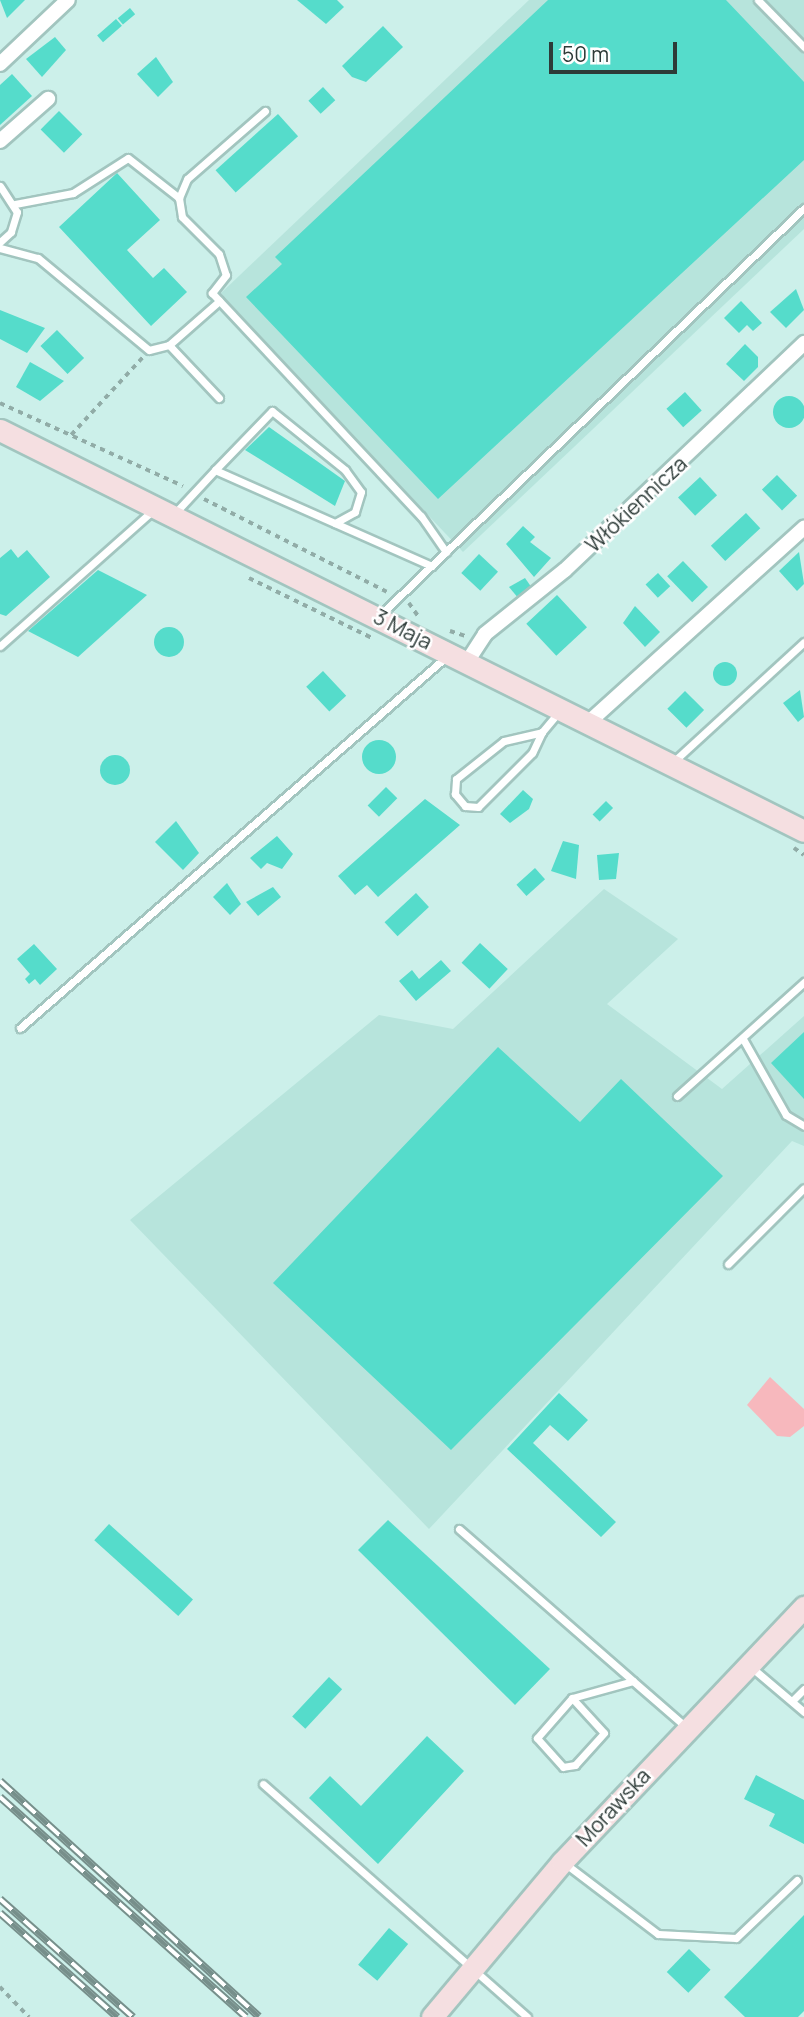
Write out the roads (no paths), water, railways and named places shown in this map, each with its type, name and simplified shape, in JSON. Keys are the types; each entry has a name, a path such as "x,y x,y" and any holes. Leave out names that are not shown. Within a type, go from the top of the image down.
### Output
{"street":[{"path":"0,64 68,0"},
{"path":"0,141 48,99"},
{"name":"Włókiennicza","path":"458,657 565,570 804,343"},
{"name":"3 Maja","path":"1,433 166,509 804,831"},
{"path":"589,722 804,528"},
{"name":"Morawska","path":"432,2017 562,1862 686,1728 802,1613"}],"lane":[{"path":"758,0 804,47"},
{"path":"265,111 187,179 179,198 182,217 219,254 226,275 212,293 421,516 446,552"},
{"path":"15,204 73,193 128,158 179,198"},
{"path":"0,186 15,204 16,222 0,242"},
{"path":"378,617 804,208"},
{"path":"0,248 38,258 149,350 169,345 219,301"},
{"path":"169,345 219,398"},
{"path":"0,646 215,470 272,411 345,470 361,492 355,512 334,523"},
{"path":"215,470 432,566"},
{"path":"672,764 804,642"},
{"path":"20,1028 458,657"},
{"path":"542,732 504,741 456,779 455,794 464,806 478,807 532,753 542,732 562,708"},
{"path":"677,1096 804,982"},
{"path":"743,1039 786,1115 804,1126"},
{"path":"728,1264 804,1188"},
{"path":"459,1530 686,1728"},
{"path":"748,1664 804,1712"},
{"path":"572,1698 604,1733 569,1768 537,1738 572,1698 633,1681"},
{"path":"792,1701 804,1689"},
{"path":"263,1784 527,2017"},
{"path":"562,1862 658,1934 736,1938 797,1880"}],"railway":[{"path":"0,1781 259,2017"},
{"path":"0,1797 246,2017"},
{"path":"0,1899 133,2017"},
{"path":"0,1913 117,2017"}]}
